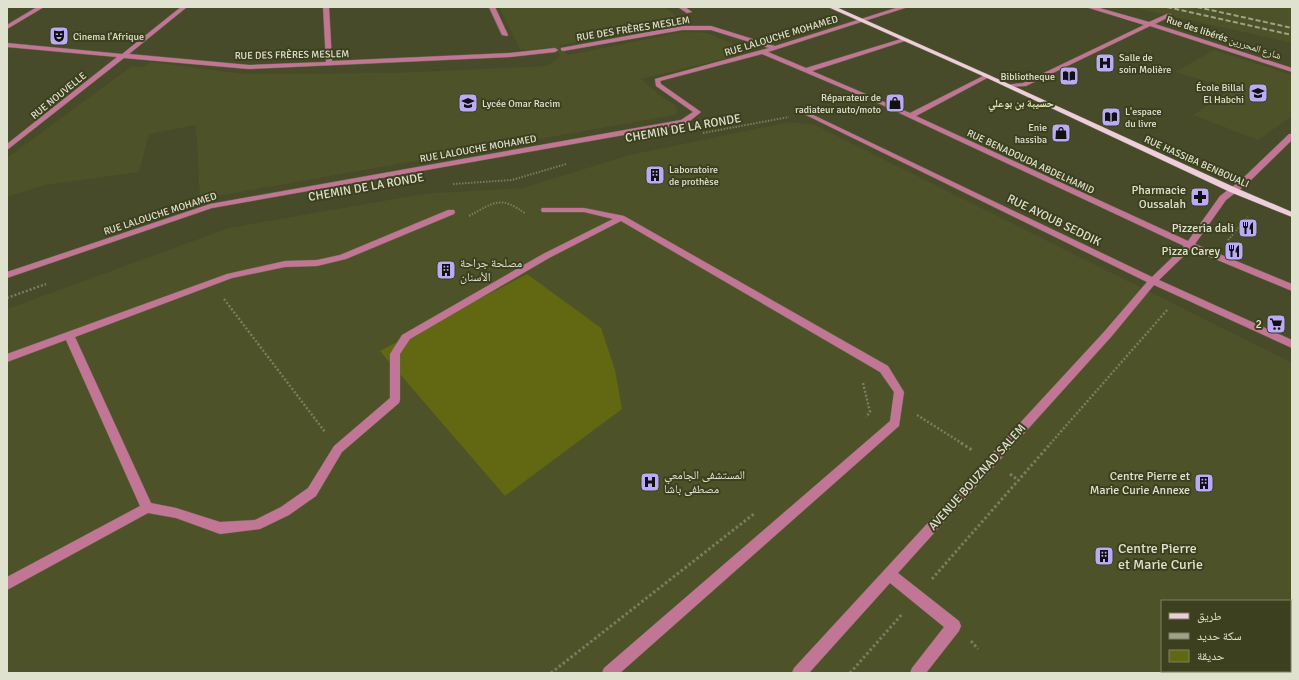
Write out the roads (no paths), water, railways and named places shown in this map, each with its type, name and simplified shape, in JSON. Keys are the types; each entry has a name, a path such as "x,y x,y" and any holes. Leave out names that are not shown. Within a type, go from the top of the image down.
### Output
{"main road":[{"name":"RUE HASSIBA BENBOUALI","path":"831,7 1008,86 1233,190 1292,215"}],"street":[{"path":"7,27 41,7"},
{"name":"RUE NOUVELLE","path":"7,148 184,7"},
{"path":"326,7 329,64"},
{"path":"492,7 505,35"},
{"path":"681,7 689,12"},
{"name":"RUE LALOUCHE MOHAMED","path":"7,275 210,206 683,122 698,112 658,85 657,80 776,48 905,7"},
{"name":"Rue des libérés شارع المحررين","path":"1089,7 1150,24 1292,70"},
{"path":"1008,86 1024,85 1169,15"},
{"name":"RUE DES FRÈRES MESLEM","path":"562,49 682,28 711,28 776,48"},
{"path":"804,71 903,40"},
{"name":"RUE DES FRÈRES MESLEM","path":"7,45 122,57 249,67 510,55 555,50"},
{"name":"RUE BENADOUDA ABDELHAMID","path":"762,52 910,116 1214,256 1292,288"},
{"path":"910,116 986,76"},
{"name":"RUE AYOUB SEDDIK","path":"807,114 1181,294 1292,344"},
{"name":"AVENUE BOUZNAD SALEM","path":"799,673 1107,335 1153,280 1190,245 1223,198 1244,182 1292,136"},
{"path":"545,210 584,210 621,218 884,369 899,392 895,423 609,673"},
{"path":"7,358 230,276 285,264 317,263 344,257 451,212"},
{"path":"7,584 147,508 176,514 220,528 256,525 285,512 312,492 338,449 395,400 395,354 406,337 546,256 621,218"},
{"path":"70,335 147,508"},
{"path":"889,574 954,626 917,673"}],"railway":[{"path":"1167,7 1292,35"},
{"path":"1197,7 1292,28"}],"place":[{"name":"Cinema l'Afrique","path":"59,36"},
{"name":"Salle de soin Molière","path":"1105,63"},
{"name":"Bibliotheque","path":"1069,76"},
{"name":"École Billal El Habchi","path":"1258,93"},
{"name":"Lycée Omar Racim","path":"468,103"},
{"name":"Réparateur de radiateur auto/moto","path":"895,103"},
{"name":"L'espace du livre","path":"1111,117"},
{"name":"Enie hassiba","path":"1061,133"},
{"name":"Laboratoire de prothèse","path":"655,175"},
{"name":"Pharmacie Oussalah","path":"1200,197"},
{"name":"Pizzeria dali","path":"1248,228"},
{"name":"Pizza Carey","path":"1234,251"},
{"name":"مصلحة جراحة الأسنان","path":"446,270"},
{"name":"2","path":"1276,324"},
{"name":"المستشفى الجامعي مصطفى باشا","path":"650,482"},
{"name":"Centre Pierre et Marie Curie Annexe","path":"1204,483"},
{"name":"Centre Pierre et Marie Curie","path":"1104,556"}],"district":[{"name":"حسيبة بن بوعلي","path":"1021,103"}]}
